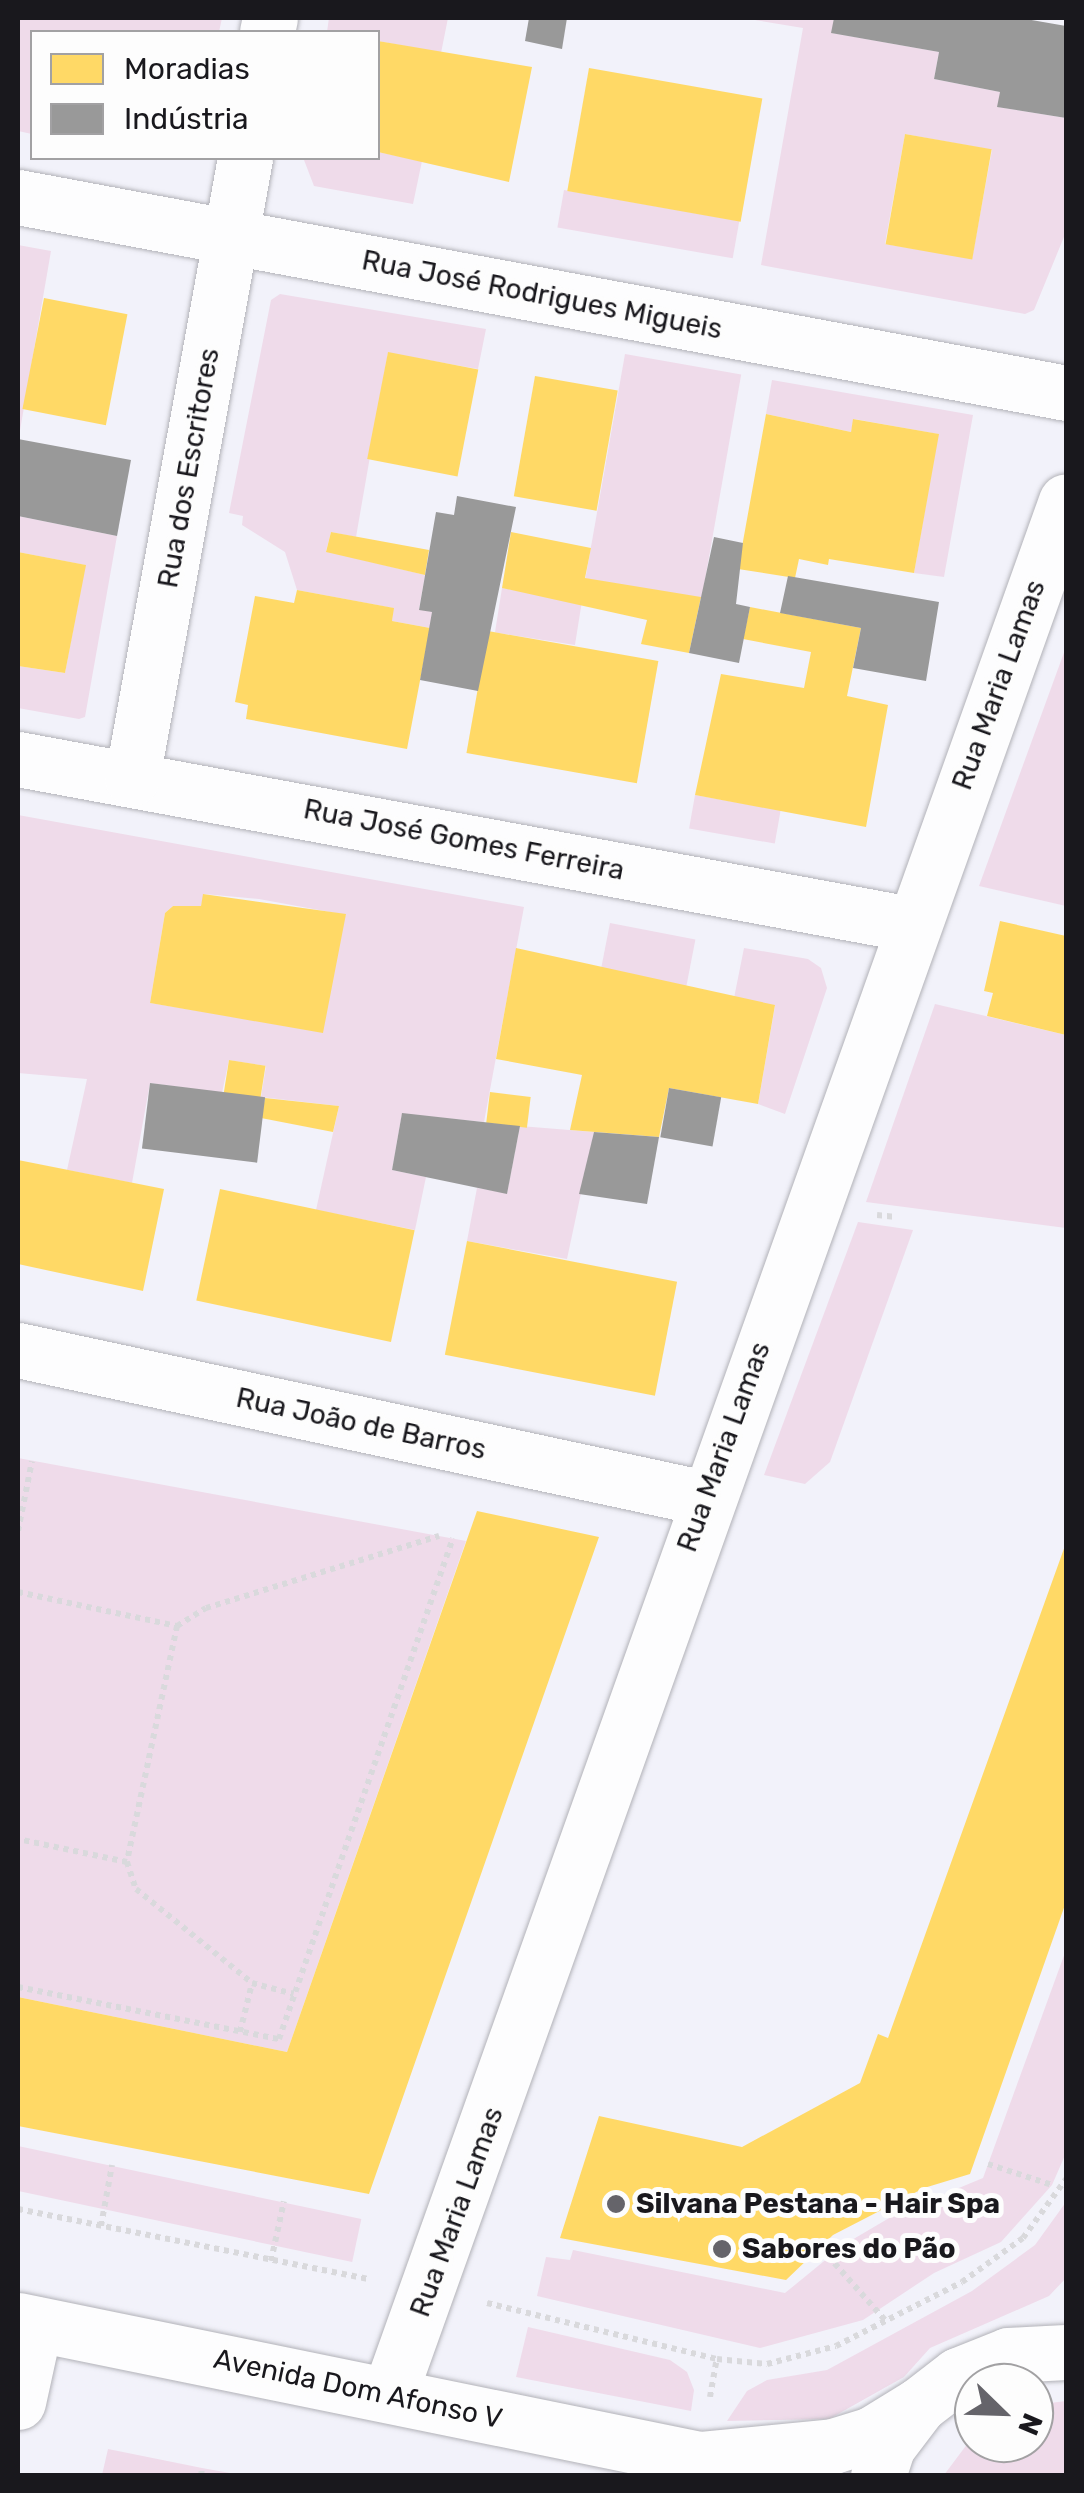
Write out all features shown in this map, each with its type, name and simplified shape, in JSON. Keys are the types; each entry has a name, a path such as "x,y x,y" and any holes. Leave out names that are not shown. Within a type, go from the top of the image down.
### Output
{"street":[{"name":"Rua dos Escritores","path":"132,778 245,160"},
{"name":"Rua José Rodrigues Migueis","path":"18,197 1066,394"},
{"name":"Rua Maria Lamas","path":"388,2395 431,2290 705,1498 1066,501"},
{"name":"Rua José Gomes Ferreira","path":"18,759 910,924"},
{"name":"Rua João de Barros","path":"18,1350 705,1498"},
{"path":"878,2476 888,2446 938,2390 1066,2316"},
{"name":"Avenida Dom Afonso V","path":"26,2322 388,2395 714,2467 833,2446 870,2435 938,2390"},
{"path":"18,2402 26,2322"},
{"path":"938,2390 1008,2355 1066,2352"}],"path":[{"path":"18,1531 32,1461"},
{"path":"18,1592 177,1626 206,1608 439,1536"},
{"path":"18,1987 278,2039 453,1538"},
{"path":"177,1626 126,1862 136,1889 252,1983 294,1994"},
{"path":"18,1838 126,1862"},
{"path":"240,2032 252,1983"},
{"path":"262,2047 264,2036"},
{"path":"988,2164 1052,2184"},
{"path":"101,2226 112,2165"},
{"path":"717,2359 767,2364 836,2346 886,2321 962,2282 1022,2238 1066,2184"},
{"path":"272,2261 284,2200"},
{"path":"828,2256 886,2321"}],"shaded area":[{"path":"18,18 222,18 219,30 30,30 30,134 18,131"},
{"path":"329,18 448,18 441,53 380,41 380,30 327,30"},
{"path":"743,18 834,18 832,33 939,52 934,79 1000,92 998,107 1066,118 1066,232 1034,310 1025,314 761,265 803,28","holes":["905,134 992,150 972,258 885,244"]},
{"path":"380,152 422,161 413,204 314,186 304,160 380,160"},
{"path":"564,190 739,221 733,258 557,227"},
{"path":"18,245 51,251 18,442"},
{"path":"280,294 486,329 478,369 388,353 356,537 331,532 326,551 425,575 419,609 432,612 430,628 392,621 393,608 297,590 285,552 242,525 243,516 229,513 271,300"},
{"path":"625,354 741,374 702,599 585,579"},
{"path":"772,380 973,415 944,577 914,573 938,434 854,419 851,432 766,414"},
{"path":"18,516 117,536 85,717 79,719 18,708 18,666 65,673 85,565 18,552"},
{"path":"502,588 582,601 575,645 495,632"},
{"path":"1066,647 1066,906 979,886"},
{"path":"695,795 781,810 775,844 689,828"},
{"path":"18,815 524,907 484,1122 402,1114 392,1170 426,1177 415,1230 316,1210 339,1106 261,1097 266,1066 229,1060 222,1093 150,1083 132,1183 67,1170 87,1079 18,1073","holes":["204,894 259,899 346,915 237,1017 150,1003 165,913 173,906 201,906"]},
{"path":"610,923 695,940 686,987 601,970"},
{"path":"744,948 808,959 821,968 827,988 785,1114 758,1104 775,1006 734,998"},
{"path":"935,1004 1066,1035 1066,1228 866,1202"},
{"path":"520,1126 594,1132 567,1259 467,1241 477,1188 507,1193"},
{"path":"858,1222 913,1230 830,1462 805,1484 764,1475"},
{"path":"18,1458 466,1541 287,2052 18,1997"},
{"path":"1066,1950 1066,2153 1052,2185 1001,2242 934,2273 863,2320 760,2348 537,2296 546,2257 570,2260 573,2250 785,2293 845,2244 896,2214 983,2178"},
{"path":"18,2146 361,2219 352,2262 18,2191"},
{"path":"1066,2202 1066,2278 1049,2296 930,2348 904,2377 829,2419 727,2421 747,2391 767,2380 827,2370 972,2291 1035,2245"},
{"path":"528,2327 670,2360 687,2372 694,2390 691,2411 516,2377"},
{"path":"1066,2401 1066,2475 944,2475 954,2462 1054,2463 1054,2402"},
{"path":"108,2449 202,2468 241,2475 102,2475"}],"building: Moradias":[{"path":"380,41 532,67 509,182 380,152"},
{"path":"589,68 762,99 741,222 567,191"},
{"path":"905,134 992,149 972,260 886,244"},
{"path":"44,298 127,314 106,425 22,409"},
{"path":"388,352 478,370 458,477 367,459"},
{"path":"535,376 618,391 597,511 514,496"},
{"path":"766,414 851,432 853,419 939,434 914,573 829,559 828,565 799,559 795,578 738,569"},
{"path":"331,532 429,550 425,575 326,552"},
{"path":"511,532 591,548 585,578 701,597 689,653 641,644 647,620 502,588"},
{"path":"18,552 86,565 65,673 18,666"},
{"path":"297,590 394,608 392,621 430,628 407,749 246,719 248,705 235,702 255,596 294,603"},
{"path":"750,607 861,628 847,696 888,705 866,827 695,795 721,674 804,688 811,652 743,639"},
{"path":"488,631 658,661 637,783 466,753"},
{"path":"203,894 346,914 323,1033 150,1003 165,913 173,906 201,906"},
{"path":"1000,921 1066,936 1066,1035 987,1016 993,993 984,991"},
{"path":"516,948 775,1005 758,1104 669,1088 659,1137 570,1130 582,1075 496,1059"},
{"path":"229,1060 266,1066 260,1099 224,1094"},
{"path":"490,1092 531,1097 527,1128 486,1123"},
{"path":"265,1098 339,1106 333,1132 261,1118"},
{"path":"18,1160 164,1189 143,1291 18,1264"},
{"path":"220,1189 415,1230 391,1342 196,1301"},
{"path":"467,1241 677,1282 655,1396 445,1355"},
{"path":"477,1511 599,1537 369,2194 18,2126 18,1997 287,2052"},
{"path":"1066,1543 1066,1902 970,2174 924,2188 833,2235 786,2280 560,2238 599,2116 742,2147 860,2083 878,2034 888,2038"}],"building: Indústria":[{"path":"529,18 567,18 562,49 525,41"},
{"path":"834,18 1020,18 1066,26 1066,118 997,107 1000,92 934,79 939,52 831,33"},
{"path":"18,439 131,460 117,536 18,516"},
{"path":"457,496 516,507 478,691 420,680 432,612 419,610 436,512 454,515"},
{"path":"714,537 743,543 736,604 750,607 739,663 689,653"},
{"path":"788,576 939,602 926,681 853,668 861,628 780,613"},
{"path":"150,1083 265,1097 257,1163 142,1149"},
{"path":"669,1088 721,1097 713,1146 660,1137"},
{"path":"402,1113 520,1126 507,1194 392,1170"},
{"path":"594,1132 659,1137 647,1204 579,1194"}],"place":[{"name":"Silvana Pestana - Hair Spa","path":"616,2204"},
{"name":"Sabores do Pão","path":"722,2249"}]}
